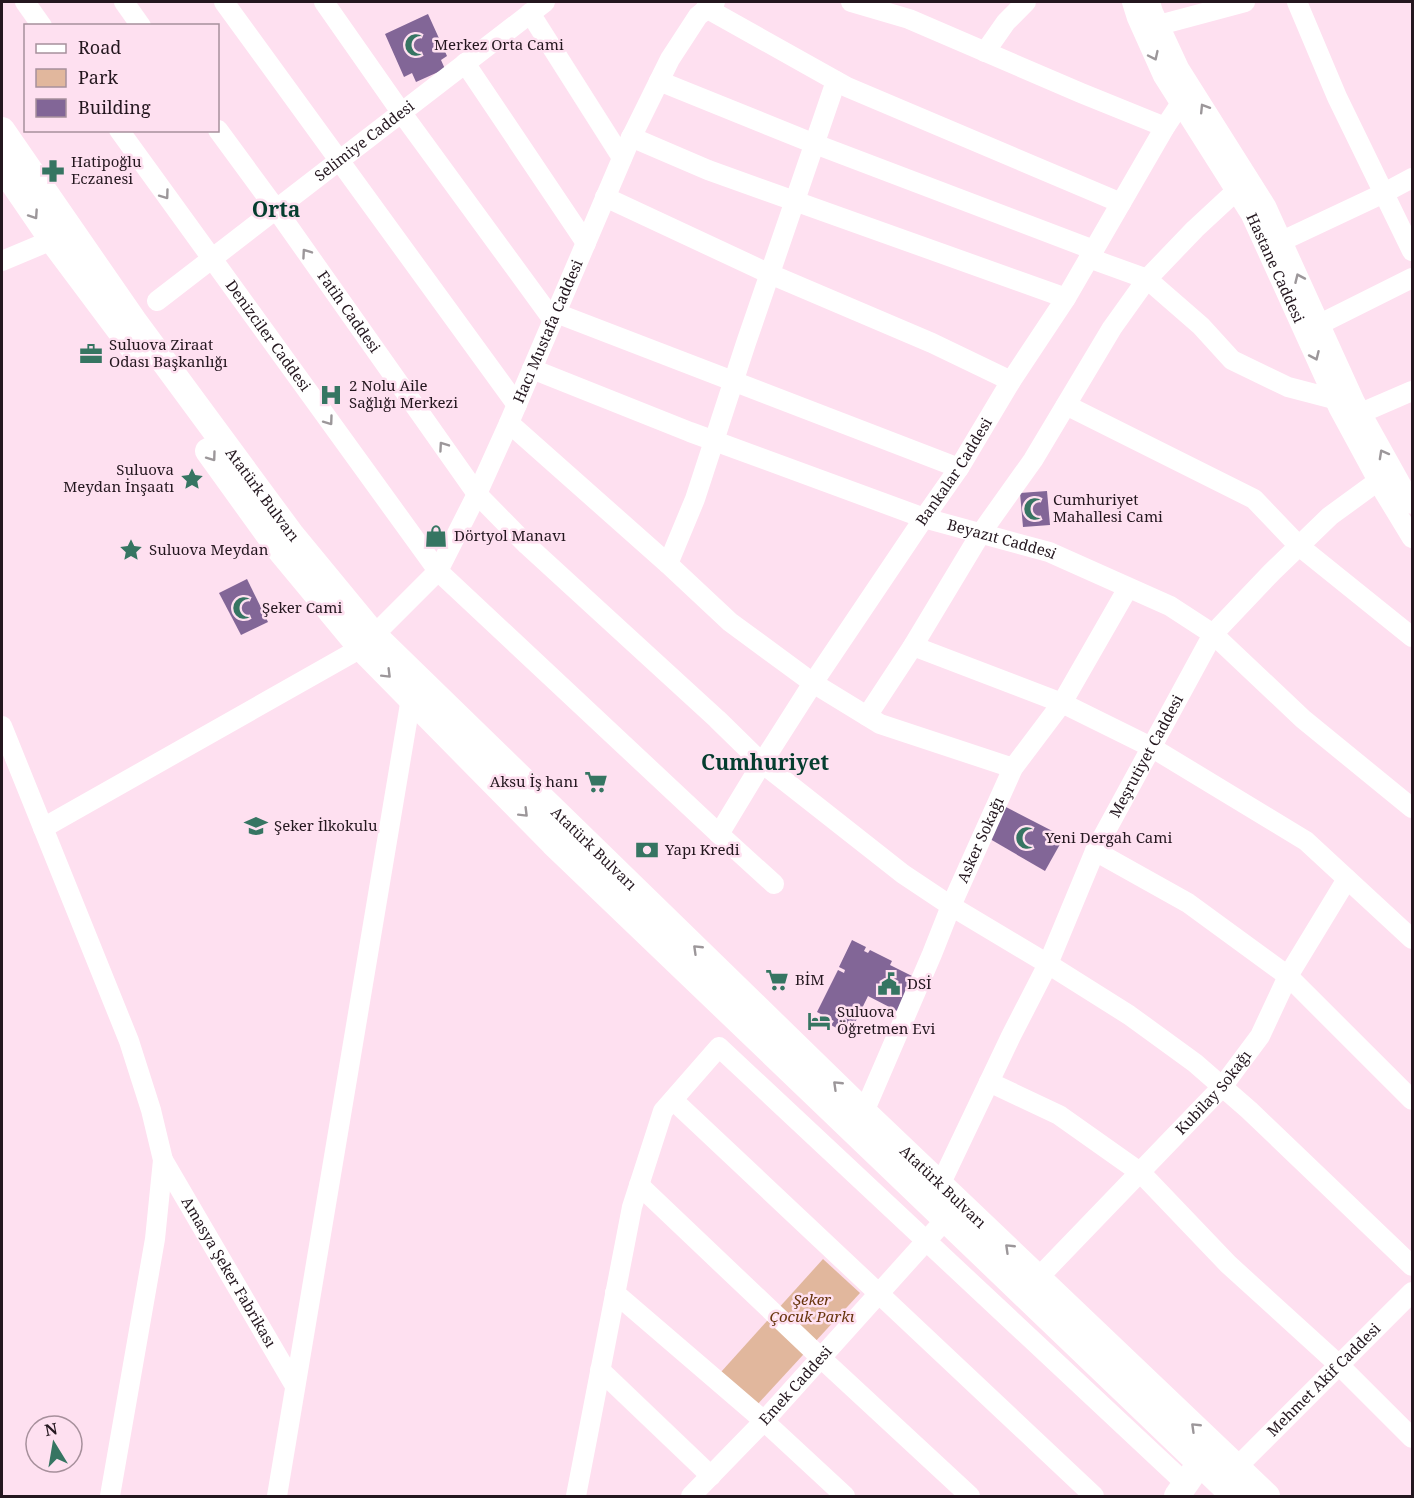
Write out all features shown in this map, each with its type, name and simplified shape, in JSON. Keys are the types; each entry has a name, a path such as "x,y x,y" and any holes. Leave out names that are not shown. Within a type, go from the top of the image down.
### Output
{"main road":[{"name":"Atatürk Bulvarı","path":"2,130 62,236"},
{"name":"Atatürk Bulvarı","path":"2,167 134,321 411,698 553,843 945,1220 1195,1473 1234,1497"},
{"name":"Atatürk Bulvarı","path":"368,642 1039,1277 1195,1473"},
{"name":"Atatürk Bulvarı","path":"1195,1473 1237,1467 1267,1497"}],"street":[{"path":"25,2 41,24"},
{"path":"124,2 140,24"},
{"path":"224,2 517,405"},
{"path":"324,2 401,112 554,317 959,468"},
{"path":"851,2 909,19 1165,127"},
{"path":"985,52 1006,21 1026,2"},
{"name":"Hastane Caddesi","path":"1132,2 1163,76 1251,214 1334,399 1378,481 1413,538"},
{"name":"Hastane Caddesi","path":"1150,2 1179,68 1266,206 1361,413 1413,504"},
{"path":"1159,25 1245,2"},
{"path":"1298,2 1336,97 1413,251"},
{"path":"712,3 847,87 1121,203"},
{"name":"Hacı Mustafa Caddesi","path":"43,828 368,642 438,571 477,494 509,423 631,137 670,59 698,16 712,3"},
{"path":"538,7 622,158"},
{"name":"Selimiye Caddesi","path":"157,301 538,7"},
{"path":"465,63 586,243"},
{"path":"659,81 1091,254 1147,279 1201,326 1232,360 1288,387 1334,399"},
{"path":"668,564 695,499 713,440 836,81"},
{"name":"Bankalar Caddesi","path":"719,834 813,683 959,468 1011,381 1066,298 1181,103"},
{"name":"Fatih Caddesi","path":"219,131 477,494 527,545 762,763 903,874 1129,1015 1195,1063 1249,1110 1413,1266"},
{"name":"Denizciler Caddesi","path":"119,132 438,571 774,884"},
{"path":"631,137 708,170 1066,298"},
{"path":"1282,241 1413,178"},
{"path":"867,716 913,646 981,534 1033,460 1112,328 1147,279 1195,229 1236,191"},
{"path":"605,196 770,274 932,343 1011,381"},
{"path":"2,261 62,236"},
{"path":"1320,324 1413,278"},
{"name":"Beyazıt Caddesi","path":"532,369 713,440 924,518 1050,552 1170,606 1213,634 1303,719 1413,808"},
{"path":"1361,413 1413,391"},
{"path":"1066,405 1254,499 1299,546 1413,637"},
{"path":"509,423 730,622 813,683 880,724 1013,768"},
{"name":"Meşrutiyet Caddesi","path":"941,1183 1048,964 1095,851 1213,634 1330,516 1378,481"},
{"name":"Asker Sokağı","path":"864,1112 951,906 1013,768 1062,703 1128,588"},
{"path":"913,646 1062,703 1151,747 1306,841 1413,939"},
{"path":"277,1497 411,698"},
{"path":"2,726 129,1041 151,1110 163,1160 155,1239 110,1497"},
{"path":"1095,851 1188,903 1288,976 1413,1100"},
{"name":"Kubilay Sokağı","path":"1039,1277 1222,1087 1260,1036 1288,976 1347,879"},
{"path":"576,1497 632,1207 663,1111 719,1047 927,1240 1195,1473"},
{"path":"989,1082 1059,1115 1141,1173 1228,1264 1339,1365 1413,1438"},
{"path":"673,1101 1094,1497"},
{"name":"Amasya Şeker Fabrikası","path":"163,1160 295,1386"},
{"path":"639,1185 970,1497"},
{"name":"Emek Caddesi","path":"691,1497 764,1421 945,1220"},
{"name":"Mehmet Akif Caddesi","path":"1237,1467 1413,1292"},
{"path":"615,1293 764,1421 845,1497"},
{"path":"600,1370 711,1476"}],"green space":[{"name":"Şeker Çocuk Parkı","path":"823,1259 860,1293 756,1406 721,1372"}],"building":[{"name":"Merkez Orta Cami","path":"428,14 447,56 441,60 445,69 416,82 412,73 404,77 385,34"},
{"name":"Cumhuriyet Mahallesi Cami","path":"1047,491 1050,525 1023,527 1020,493"},
{"name":"Şeker Cami","path":"247,579 268,622 241,635 219,593"},
{"name":"Yeni Dergah Cami","path":"1004,806 1064,837 1045,871 990,839"},
{"path":"852,940 866,947 864,951 868,953 870,950 892,961 890,965 916,978 899,1012 868,996 849,1035 831,1025 834,1021 817,1012 838,970 844,973 845,970 839,967"}],"place":[{"name":"Merkez Orta Cami","path":"416,45"},
{"name":"Hatipoğlu Eczanesi","path":"53,171"},
{"name":"Suluova Ziraat Odası Başkanlığı","path":"91,354"},
{"name":"2 Nolu Aile Sağlığı Merkezi","path":"331,395"},
{"name":"Suluova Meydan İnşaatı","path":"192,479"},
{"name":"Cumhuriyet Mahallesi Cami","path":"1035,509"},
{"name":"Dörtyol Manavı","path":"436,536"},
{"name":"Suluova Meydan","path":"131,550"},
{"name":"Şeker Cami","path":"244,608"},
{"name":"Aksu İş hanı","path":"596,782"},
{"name":"Şeker İlkokulu","path":"256,826"},
{"name":"Yeni Dergah Cami","path":"1027,838"},
{"name":"Yapı Kredi","path":"647,850"},
{"name":"BİM","path":"777,980"},
{"name":"DSİ","path":"889,984"},
{"name":"Suluova Öğretmen Evi","path":"819,1021"}],"district":[{"name":"Orta","path":"276,210"},
{"name":"Cumhuriyet","path":"765,763"}]}
